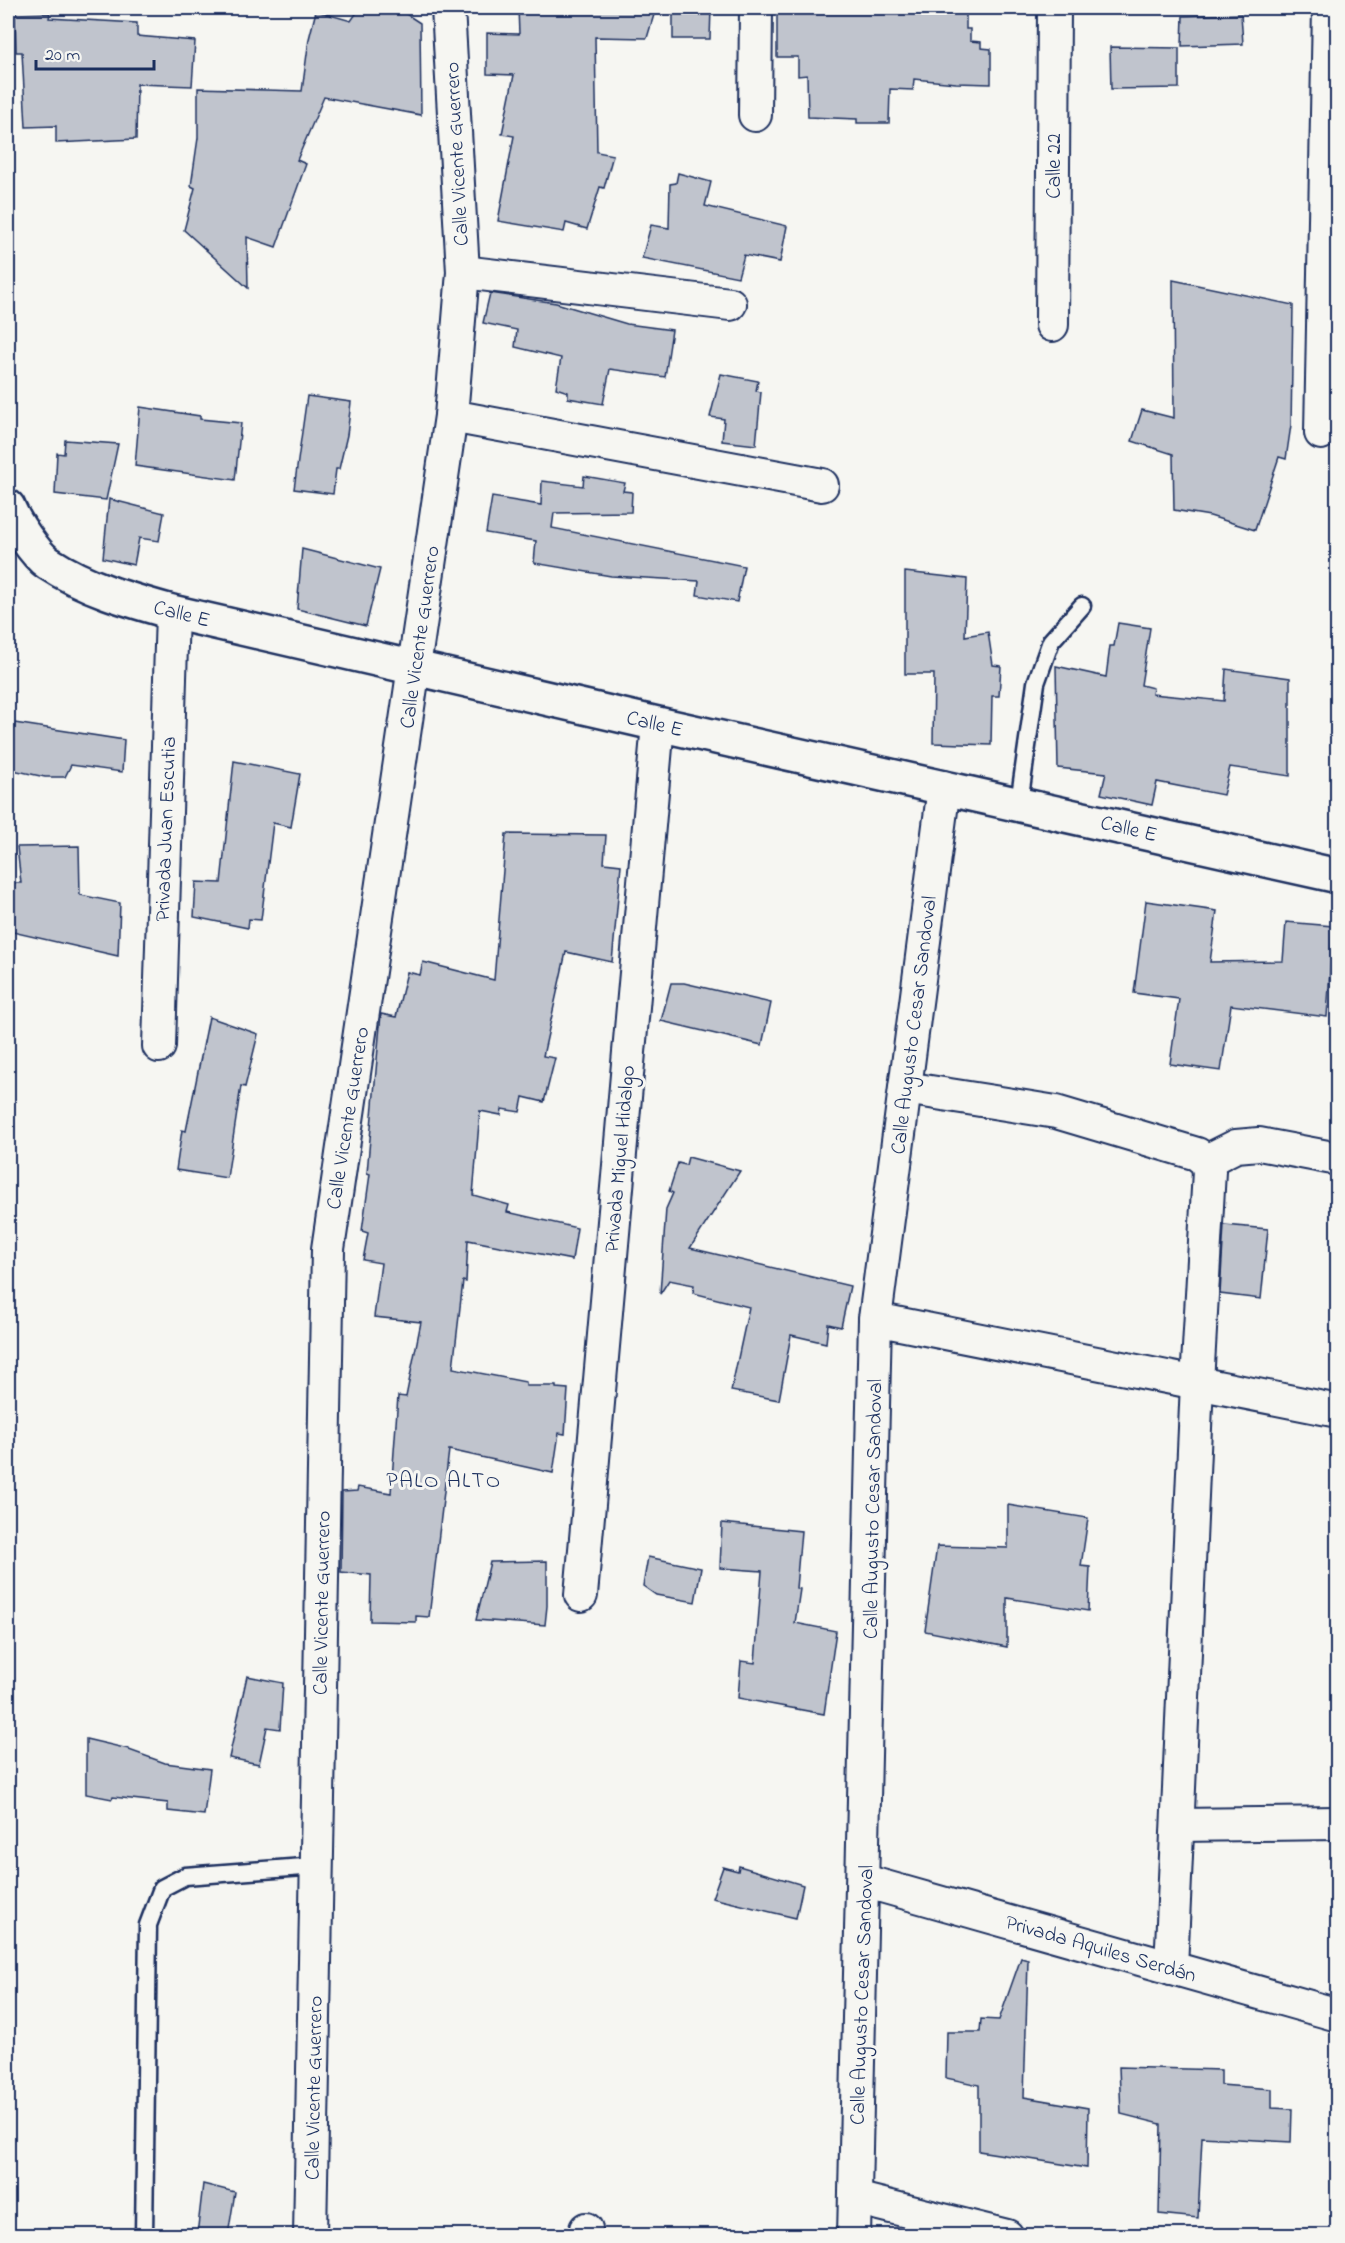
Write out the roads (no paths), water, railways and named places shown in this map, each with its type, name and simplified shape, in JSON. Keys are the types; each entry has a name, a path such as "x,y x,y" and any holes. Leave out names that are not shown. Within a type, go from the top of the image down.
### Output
{"main road":[{"name":"Calle E","path":"8,507 14,521 46,562 107,594 172,612 657,724 1338,876"}],"street":[{"name":"Calle Vicente Guerrero","path":"310,2235 328,1249 451,416 463,272 448,8"},
{"path":"755,115 756,8"},
{"name":"Calle 22","path":"1052,325 1054,8"},
{"path":"1321,433 1329,8"},
{"path":"463,272 730,304"},
{"path":"451,416 822,485"},
{"name":"Privada Juan Escutia","path":"159,1046 172,612"},
{"name":"Privada Miguel Hidalgo","path":"581,1595 657,724"},
{"name":"Calle Augusto Cesar Sandoval","path":"854,2235 864,1881 875,1319 944,787"},
{"path":"905,1088 1056,1112 1197,1154 1206,1161 1209,1171 1197,1383 1171,1968"},
{"path":"1206,1161 1236,1146 1259,1143 1338,1159"},
{"path":"875,1319 1338,1411"},
{"path":"1178,1825 1338,1823"},
{"name":"Privada Aquiles Serdán","path":"864,1881 1338,2015"},
{"path":"855,2198 1007,2235"}],"lane":[{"path":"1019,803 1036,683 1051,641 1082,606"},
{"path":"144,2235 148,1925 162,1888 184,1875 317,1866"}],"district":[{"name":"PALO ALTO","path":"444,1479"}]}
